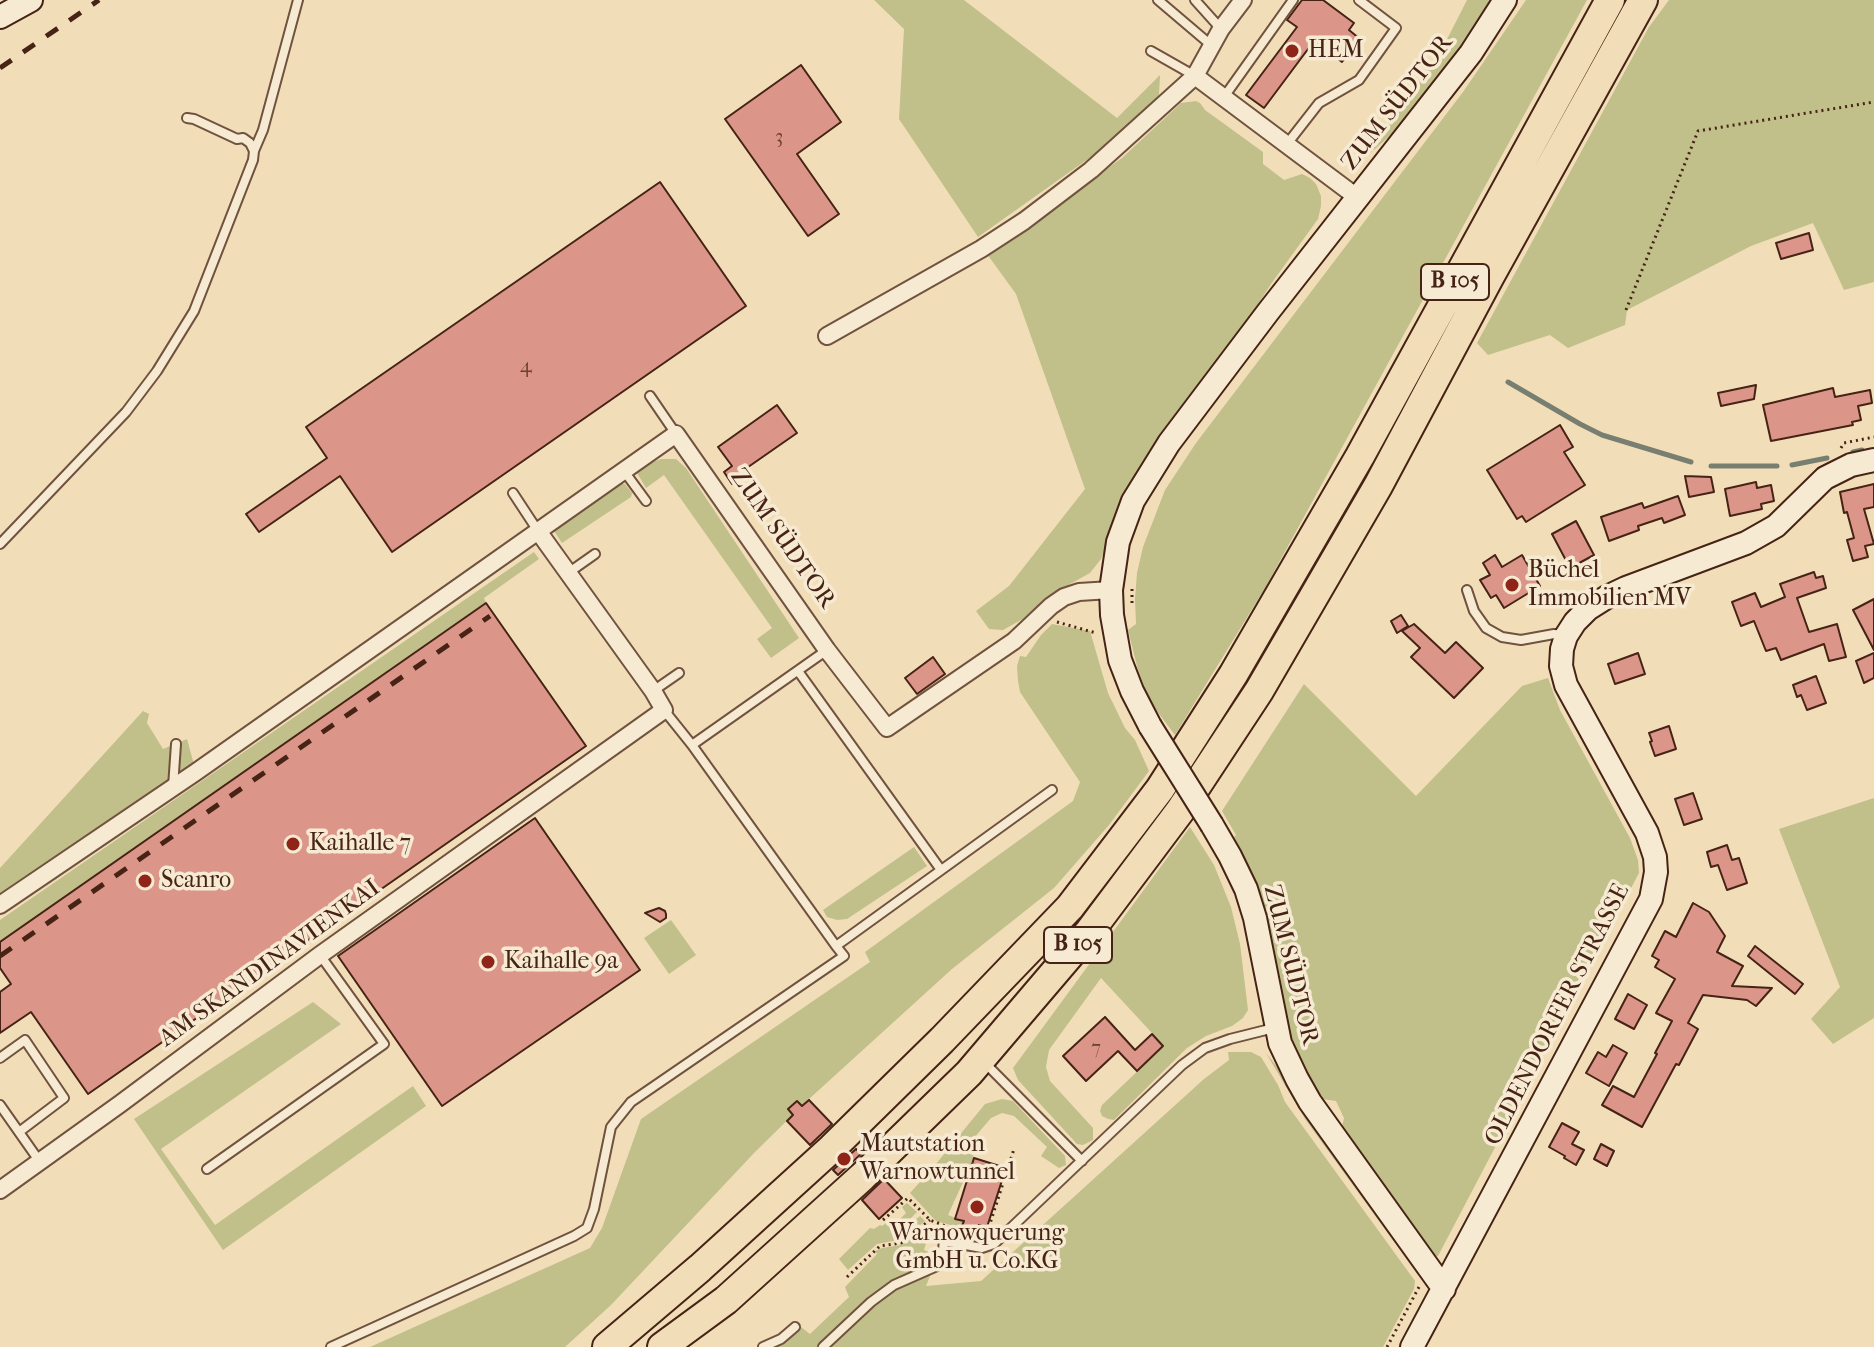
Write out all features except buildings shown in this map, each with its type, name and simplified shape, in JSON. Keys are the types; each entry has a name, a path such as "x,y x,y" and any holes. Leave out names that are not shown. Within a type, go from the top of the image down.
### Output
{"highway":[{"name":"B 105","path":"607,1347 700,1268 832,1148 942,1040 1070,907 1160,789 1233,675 1353,469 1610,0"},
{"name":"B 105","path":"662,1347 726,1300 862,1177 982,1059 1090,931 1180,811 1259,691 1378,486 1643,0"},
{"path":"1625,32 1659,0"}],"street":[{"path":"0,17 31,0"},
{"path":"827,336 981,249 1091,170 1195,76 1221,29 1243,0"},
{"name":"ZUM SÜDTOR","path":"1437,1280 1310,1102 1288,1063 1280,1043 1255,918 1246,889 1212,825 1150,726 1125,673 1117,645 1111,590 1124,522 1155,463 1268,312 1471,53 1505,0"},
{"name":"ZUM SÜDTOR","path":"1195,76 1358,198"},
{"path":"0,905 173,788 676,434"},
{"name":"ZUM SÜDTOR","path":"676,434 827,650 887,728 1014,641 1064,597 1079,592 1111,590"},
{"path":"1566,636 1588,609 1607,597 1755,539 1784,519 1825,478 1851,465 1874,460"},
{"path":"538,531 664,710"},
{"name":"OLDENDORFER STRASSE","path":"1412,1347 1437,1280 1651,899 1656,872 1655,857 1647,833 1566,685 1561,666 1566,636"},
{"name":"AM SKANDINAVIENKAI","path":"0,1190 320,955 664,710"}],"lane":[{"path":"0,544 126,412 157,371 194,311 249,173 298,0"},
{"path":"1158,0 1211,45"},
{"path":"1195,0 1221,29"},
{"path":"1223,98 1293,0"},
{"path":"1286,144 1319,103 1359,80 1396,28 1359,0"},
{"path":"1151,51 1195,76"},
{"path":"187,118 237,139 243,138 254,151"},
{"path":"650,396 676,434"},
{"path":"624,471 646,501"},
{"path":"513,493 538,531"},
{"path":"568,573 595,554"},
{"path":"1467,590 1474,611 1486,628 1502,637 1521,640 1554,634 1566,636"},
{"path":"692,745 827,650"},
{"path":"798,671 941,870"},
{"path":"653,691 679,673"},
{"path":"331,1347 587,1228 594,1209 611,1127 631,1102 844,956 664,710"},
{"path":"173,788 176,744"},
{"path":"836,946 1052,790"},
{"path":"207,1169 384,1044 320,955"},
{"path":"823,1347 894,1285 937,1266 942,1258 944,1241 982,1248 994,1244 1082,1161 1107,1132 1205,1048 1277,1027"},
{"path":"0,1058 25,1040 64,1098 19,1132"},
{"path":"982,1059 1082,1161"},
{"path":"0,1105 41,1162"},
{"path":"763,1347 781,1339 795,1327"}],"path":[{"path":"1626,310 1698,131 1874,102"},
{"path":"1838,453 1844,443 1874,437"},
{"path":"1132,577 1132,606"},
{"path":"1051,620 1099,634 1115,631"},
{"path":"986,1237 1014,1149"},
{"path":"883,1220 908,1198 930,1220 954,1229"},
{"path":"847,1277 880,1246 901,1243 930,1220"},
{"path":"1387,1347 1420,1285 1437,1280"}],"shaded area":[{"path":"874,0 964,0 1117,118 1160,75 1159,95 1095,154 978,237 899,119 904,29"},
{"path":"1467,0 1492,0 1475,31 1401,126 1358,164 1439,55"},
{"path":"1526,0 1587,0 1265,588 1175,735 1150,702 1128,630 1136,624 1137,573 1143,547 1165,490 1196,443 1463,92"},
{"path":"1669,0 1874,0 1874,282 1844,290 1813,223 1751,246 1627,310 1625,325 1568,348 1550,335 1488,355 1477,343 1649,27"},
{"path":"1196,101 1263,152 1263,164 1284,180 1302,174 1310,178 1321,196 1318,219 1129,487 1101,559 1090,573 1052,594 1021,620 1003,630 989,629 976,611 1009,586 1085,489 1016,294 987,254 1122,158 1181,103"},
{"path":"661,459 676,459 686,468 799,638 771,658 757,639 772,628 664,475 646,488 637,473"},
{"path":"620,484 625,484 632,493 631,497 562,543 554,531"},
{"path":"534,552 539,559 484,598 486,603 0,942 0,920"},
{"path":"1052,624 1090,631 1108,693 1149,771 1109,825 1054,888 952,969 809,1099 611,1305 565,1347 370,1347 590,1248 602,1228 641,1119 870,962 865,952 1073,801 1080,782 1020,692 1018,681 1020,656 1026,657"},
{"path":"1548,678 1560,710 1630,838 1639,873 1438,1256 1429,1256 1341,1131 1344,1118 1336,1101 1322,1099 1301,1065 1287,1024 1260,894 1232,839 1236,835 1222,811 1304,684 1416,796 1522,686"},
{"path":"143,711 149,714 147,723 163,749 187,739 196,772 0,905 0,868"},
{"path":"1874,798 1874,1018 1833,1044 1811,1019 1840,987 1779,829"},
{"path":"1190,827 1214,865 1231,907 1240,944 1248,1010 1232,1026 1206,1036 1187,1048 1114,1120 1108,1119 1102,1116 1102,1105 1164,1046 1101,978 1049,1050 1046,1067 1050,1081 1093,1128 1093,1140 1083,1145 1077,1144 1018,1080 1013,1068"},
{"path":"914,847 927,866 847,919 827,917 823,910"},
{"path":"671,920 696,955 669,974 644,938"},
{"path":"313,1002 341,1024 161,1149 215,1225 413,1086 426,1106 223,1250 134,1119"},
{"path":"1228,1052 1251,1052 1261,1057 1285,1102 1415,1281 1414,1289 1383,1347 773,1347 801,1327 810,1334 849,1297 845,1287 877,1254 875,1251 901,1245 926,1227 930,1229 924,1250 938,1256 926,1286 981,1281 1204,1079 1229,1060"},
{"path":"1266,1053 1282,1073 1306,1116 1414,1263 1420,1276 1305,1119"},
{"path":"1002,1099 1013,1101 1065,1156 1066,1165 1059,1168 1041,1156 1047,1147 1014,1116 1002,1113 991,1118 968,1145 974,1158 948,1215 964,1221 961,1228 936,1221 910,1193 985,1104"},
{"path":"907,1203 917,1212 907,1222 909,1225 920,1216 925,1221 898,1240 877,1244 848,1270 839,1259 870,1228 882,1226 890,1220 896,1223 906,1213 902,1207"}],"waterway":[{"path":"1508,382 1602,435 1691,462"},
{"path":"1853,452 1862,450"},
{"path":"1792,465 1827,458"},
{"path":"1711,466 1777,466"}],"railway":[{"path":"0,68 99,0"},
{"path":"0,956 490,616"}],"place":[{"name":"HEM","path":"1292,51"},
{"name":"Büchel Immobilien MV","path":"1512,585"},
{"name":"Kaihalle 7","path":"293,844"},
{"name":"Scanro","path":"145,881"},
{"name":"Kaihalle 9a","path":"488,962"},
{"name":"Mautstation Warnowtunnel","path":"844,1159"},
{"name":"Warnowquerung GmbH u. Co.KG","path":"977,1207"}]}
